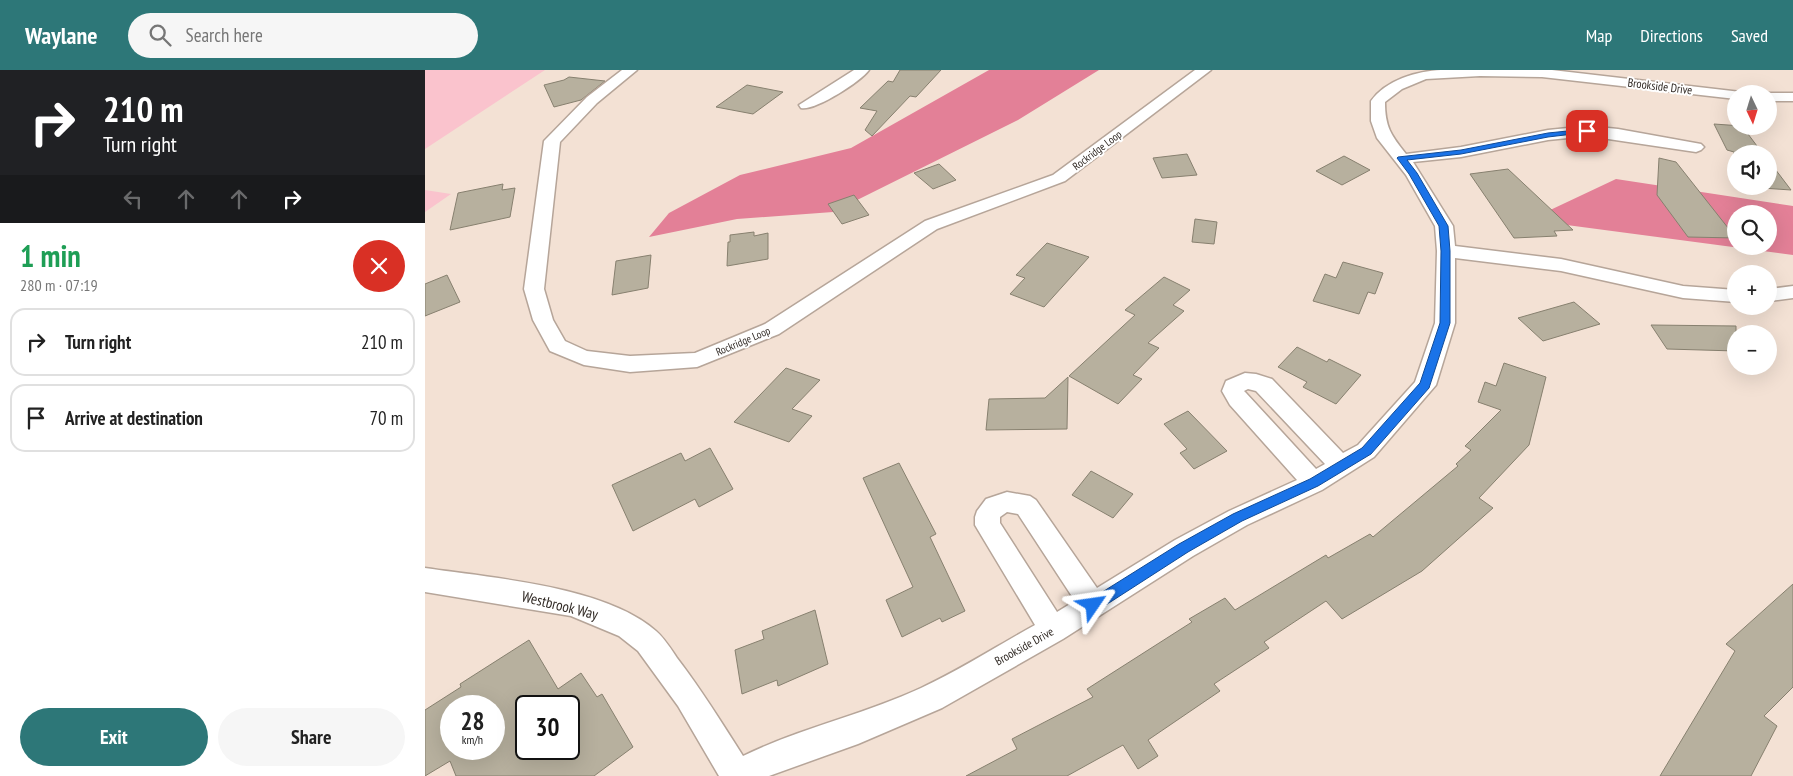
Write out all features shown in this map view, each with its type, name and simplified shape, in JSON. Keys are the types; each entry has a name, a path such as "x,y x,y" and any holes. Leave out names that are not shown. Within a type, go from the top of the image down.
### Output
{"street":[{"name":"Rockridge Loop","path":"630,70 592,100 552,141 534,289 543,320 557,346 584,358 630,364 697,360 772,329 931,225 1059,178 1204,70"},
{"path":"807,106 847,82 861,70"},
{"name":"Brookside Drive","path":"751,772 932,698 1053,630 1184,548 1238,518 1314,483 1366,451 1425,385 1445,323 1446,251 1444,226 1413,173 1385,138 1378,121 1378,102 1397,86 1424,75 1535,71 1727,94"},
{"path":"1777,97 1793,98"},
{"path":"1401,158 1461,152 1548,135 1587,131 1619,134 1695,147"},
{"path":"1446,251 1561,265 1683,292 1727,295"},
{"path":"1777,294 1793,292"},
{"path":"1314,483 1237,399 1233,392 1234,386 1251,380 1264,385 1341,466"},
{"path":"1053,630 988,524 988,514 999,503 1015,501 1021,502 1027,507 1093,605"},
{"name":"Westbrook Way","path":"425,580 571,604 601,614 629,627 648,642 688,696 751,772"}],"shaded area":[{"path":"425,70 545,70 425,149"},
{"path":"989,70 1099,70 1018,120 833,212 737,219 649,237 669,213 740,175 851,148"},
{"path":"1616,179 1793,206 1793,255 1777,253 1777,205 1727,205 1727,246 1529,220"},
{"path":"425,190 451,194 425,212"}],"building":[{"path":"900,70 941,70 916,97 910,96 872,136 865,130 877,111 860,108 888,81 893,82"},
{"path":"569,77 605,81 581,100 554,107 544,85"},
{"path":"747,85 783,92 753,114 716,107"},
{"path":"1714,124 1727,125 1727,135 1749,135 1756,145 1727,145 1727,150"},
{"path":"1187,154 1197,175 1162,178 1153,158"},
{"path":"1344,156 1370,170 1342,185 1316,171"},
{"path":"1659,158 1676,162 1727,227 1727,238 1688,237 1657,195"},
{"path":"939,164 956,180 933,189 914,173"},
{"path":"1508,169 1573,230 1554,231 1557,236 1514,238 1470,174"},
{"path":"1777,172 1791,190 1777,189"},
{"path":"503,184 502,190 515,188 510,217 450,230 458,193"},
{"path":"854,195 869,215 842,224 828,204"},
{"path":"1195,219 1217,222 1214,244 1192,242"},
{"path":"754,232 754,236 768,233 768,259 727,266 730,235"},
{"path":"1047,243 1089,257 1044,307 1010,294 1025,278 1016,275"},
{"path":"651,255 648,288 612,295 616,261"},
{"path":"1343,262 1383,273 1375,294 1368,292 1359,314 1313,301 1325,274 1336,278"},
{"path":"447,275 460,302 425,316 425,284"},
{"path":"1164,277 1190,290 1173,305 1184,311 1148,343 1159,348 1133,375 1142,379 1118,404 1069,376 1135,315 1125,310"},
{"path":"1574,302 1600,324 1543,341 1518,318"},
{"path":"1651,325 1727,326 1727,351 1667,349"},
{"path":"1297,347 1327,362 1329,359 1361,375 1336,404 1303,387 1307,382 1278,367"},
{"path":"1504,363 1546,377 1529,445 1479,498 1493,508 1422,571 1342,619 1326,601 1264,642 1269,648 1214,684 1220,691 1148,740 1158,756 1138,769 1123,745 1067,776 966,776 1017,749 1012,739 1093,697 1087,689 1192,622 1189,619 1225,598 1235,610 1326,555 1328,558 1370,534 1373,537 1458,466 1456,464 1471,450 1465,446 1501,410 1478,402 1485,382 1496,386"},
{"path":"786,368 820,380 792,409 812,416 789,442 734,422"},
{"path":"1068,377 1067,429 986,430 989,399 1045,398"},
{"path":"1188,411 1227,451 1194,469 1180,453 1187,449 1164,424"},
{"path":"710,448 733,489 699,507 695,499 633,531 612,485 681,453 685,461"},
{"path":"899,463 936,534 930,537 965,611 942,622 940,618 902,637 886,600 913,587 863,478"},
{"path":"1091,471 1133,494 1113,518 1072,495"},
{"path":"1793,584 1793,687 1764,716 1777,726 1751,776 1660,776 1735,651 1726,644"},
{"path":"815,610 828,664 778,686 777,680 742,694 735,650 764,639 762,631"},
{"path":"529,640 558,689 581,673 597,697 602,694 633,747 594,776 456,776 450,761 425,776 425,710 440,700 440,760 505,760 505,695 448,695 461,687 460,684"}],"route":[{"path":"1093,605 1184,548 1238,518 1314,483 1366,451 1425,385 1445,323 1446,251 1444,226 1413,173 1401,158 1461,152 1548,135 1587,131"}]}
